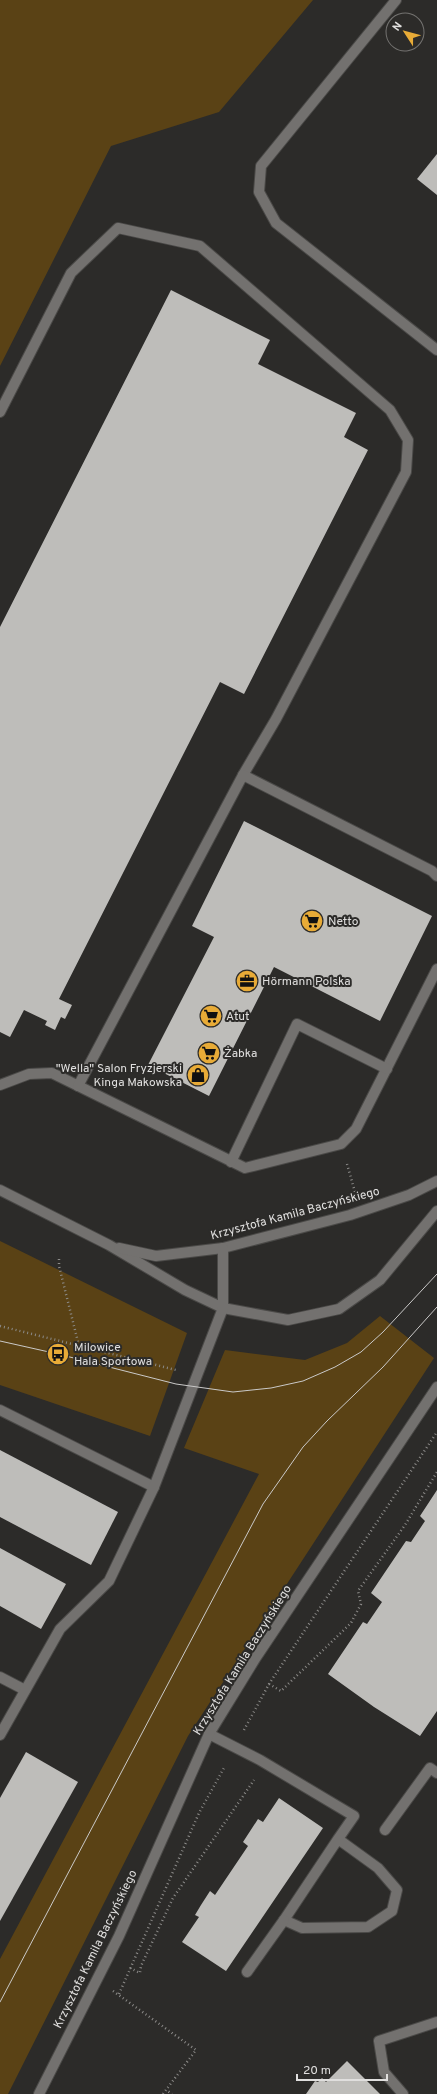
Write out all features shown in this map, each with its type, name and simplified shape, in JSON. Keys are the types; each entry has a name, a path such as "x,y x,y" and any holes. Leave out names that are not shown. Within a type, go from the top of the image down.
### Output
{"street":[{"path":"396,0 261,166 259,192 276,223 437,350"},
{"path":"0,412 71,273 118,228 200,246 390,410 408,440 406,472 276,719 243,776 78,1086"},
{"path":"243,776 432,871 437,876"},
{"path":"0,1085 29,1074 52,1073 245,1168 341,1144 356,1129 437,969"},
{"path":"231,1162 297,1024 387,1069"},
{"name":"Krzysztofa Kamila Baczyńskiego","path":"109,1246 156,1256 223,1248 350,1215 409,1196 437,1181"},
{"name":"Krzysztofa Kamila Baczyńskiego","path":"0,1190 109,1246 185,1290 223,1308 288,1320 339,1309 380,1280 437,1212"},
{"path":"0,1735 60,1629 109,1581 154,1488 196,1375 223,1308 223,1248"},
{"name":"Krzysztofa Kamila Baczyńskiego","path":"39,2094 95,1980 119,1936 208,1734 256,1659 437,1387"},
{"path":"0,1410 154,1488"},
{"path":"0,1677 25,1690"},
{"path":"208,1734 265,1763 354,1816 247,1972"},
{"path":"385,1830 430,1768 437,1773"},
{"path":"284,1920 302,1928 368,1926 392,1911 397,1890 378,1868 338,1839"},
{"path":"403,2094 384,2072 379,2041 437,2022"}],"path":[{"path":"341,1144 356,1194"},
{"path":"59,1259 59,1266 79,1346"},
{"path":"0,1326 196,1375"},
{"path":"119,1994 199,1813 269,1684 437,1432"},
{"path":"269,1684 281,1691 351,1623 361,1604 358,1591 405,1526 437,1472"},
{"path":"130,1968 140,1973 173,1898 265,1763"},
{"path":"95,1980 119,1994 196,2050 163,2094"},
{"path":"166,2090 172,2094"}],"shaded area":[{"path":"0,0 313,0 219,112 111,146 0,366"},
{"path":"0,1241 187,1333 150,1436 0,1385"},
{"path":"380,1316 434,1358 188,1736 8,2094 0,2094 0,1959 259,1474 184,1448 225,1350 305,1360 347,1343"}],"building":[{"path":"437,154 437,195 417,179"},
{"path":"171,290 270,340 258,364 356,413 344,437 368,450 244,694 220,682 59,999 72,1005 65,1019 61,1017 55,1030 45,1025 47,1021 24,1010 10,1037 0,1032 0,627"},
{"name":"Netto","path":"244,821 432,916 380,1021 274,967 209,1096 148,1065 214,937 192,926"},
{"path":"0,1450 118,1512 91,1565 0,1517"},
{"path":"437,1490 437,1711 420,1736 374,1707 328,1674 363,1622 367,1624 382,1602 371,1593 406,1541 411,1542 425,1521 420,1516"},
{"path":"0,1548 66,1584 41,1629 0,1606"},
{"path":"26,1752 78,1782 0,1921 0,1798"},
{"path":"279,1798 323,1828 226,1971 182,1942 199,1917 195,1915 210,1891 215,1895 248,1846 243,1842 258,1819 263,1822"},
{"path":"347,2061 380,2094 306,2094 315,2081 318,2082 322,2078 326,2082"}],"tram line":[{"path":"0,1341 176,1384 233,1392 271,1388 303,1381 335,1367 361,1352 383,1332 437,1274"},
{"path":"0,2002 263,1504 303,1447 327,1421 383,1367 437,1307"}],"place":[{"name":"Netto","path":"312,921"},
{"name":"Hörmann Polska","path":"247,981"},
{"name":"Atut","path":"211,1016"},
{"name":"Żabka","path":"209,1053"},
{"name":"\"Wella\" Salon Fryzjerski Kinga Makowska","path":"198,1075"},
{"name":"Milowice Hala Sportowa","path":"58,1354"}]}
